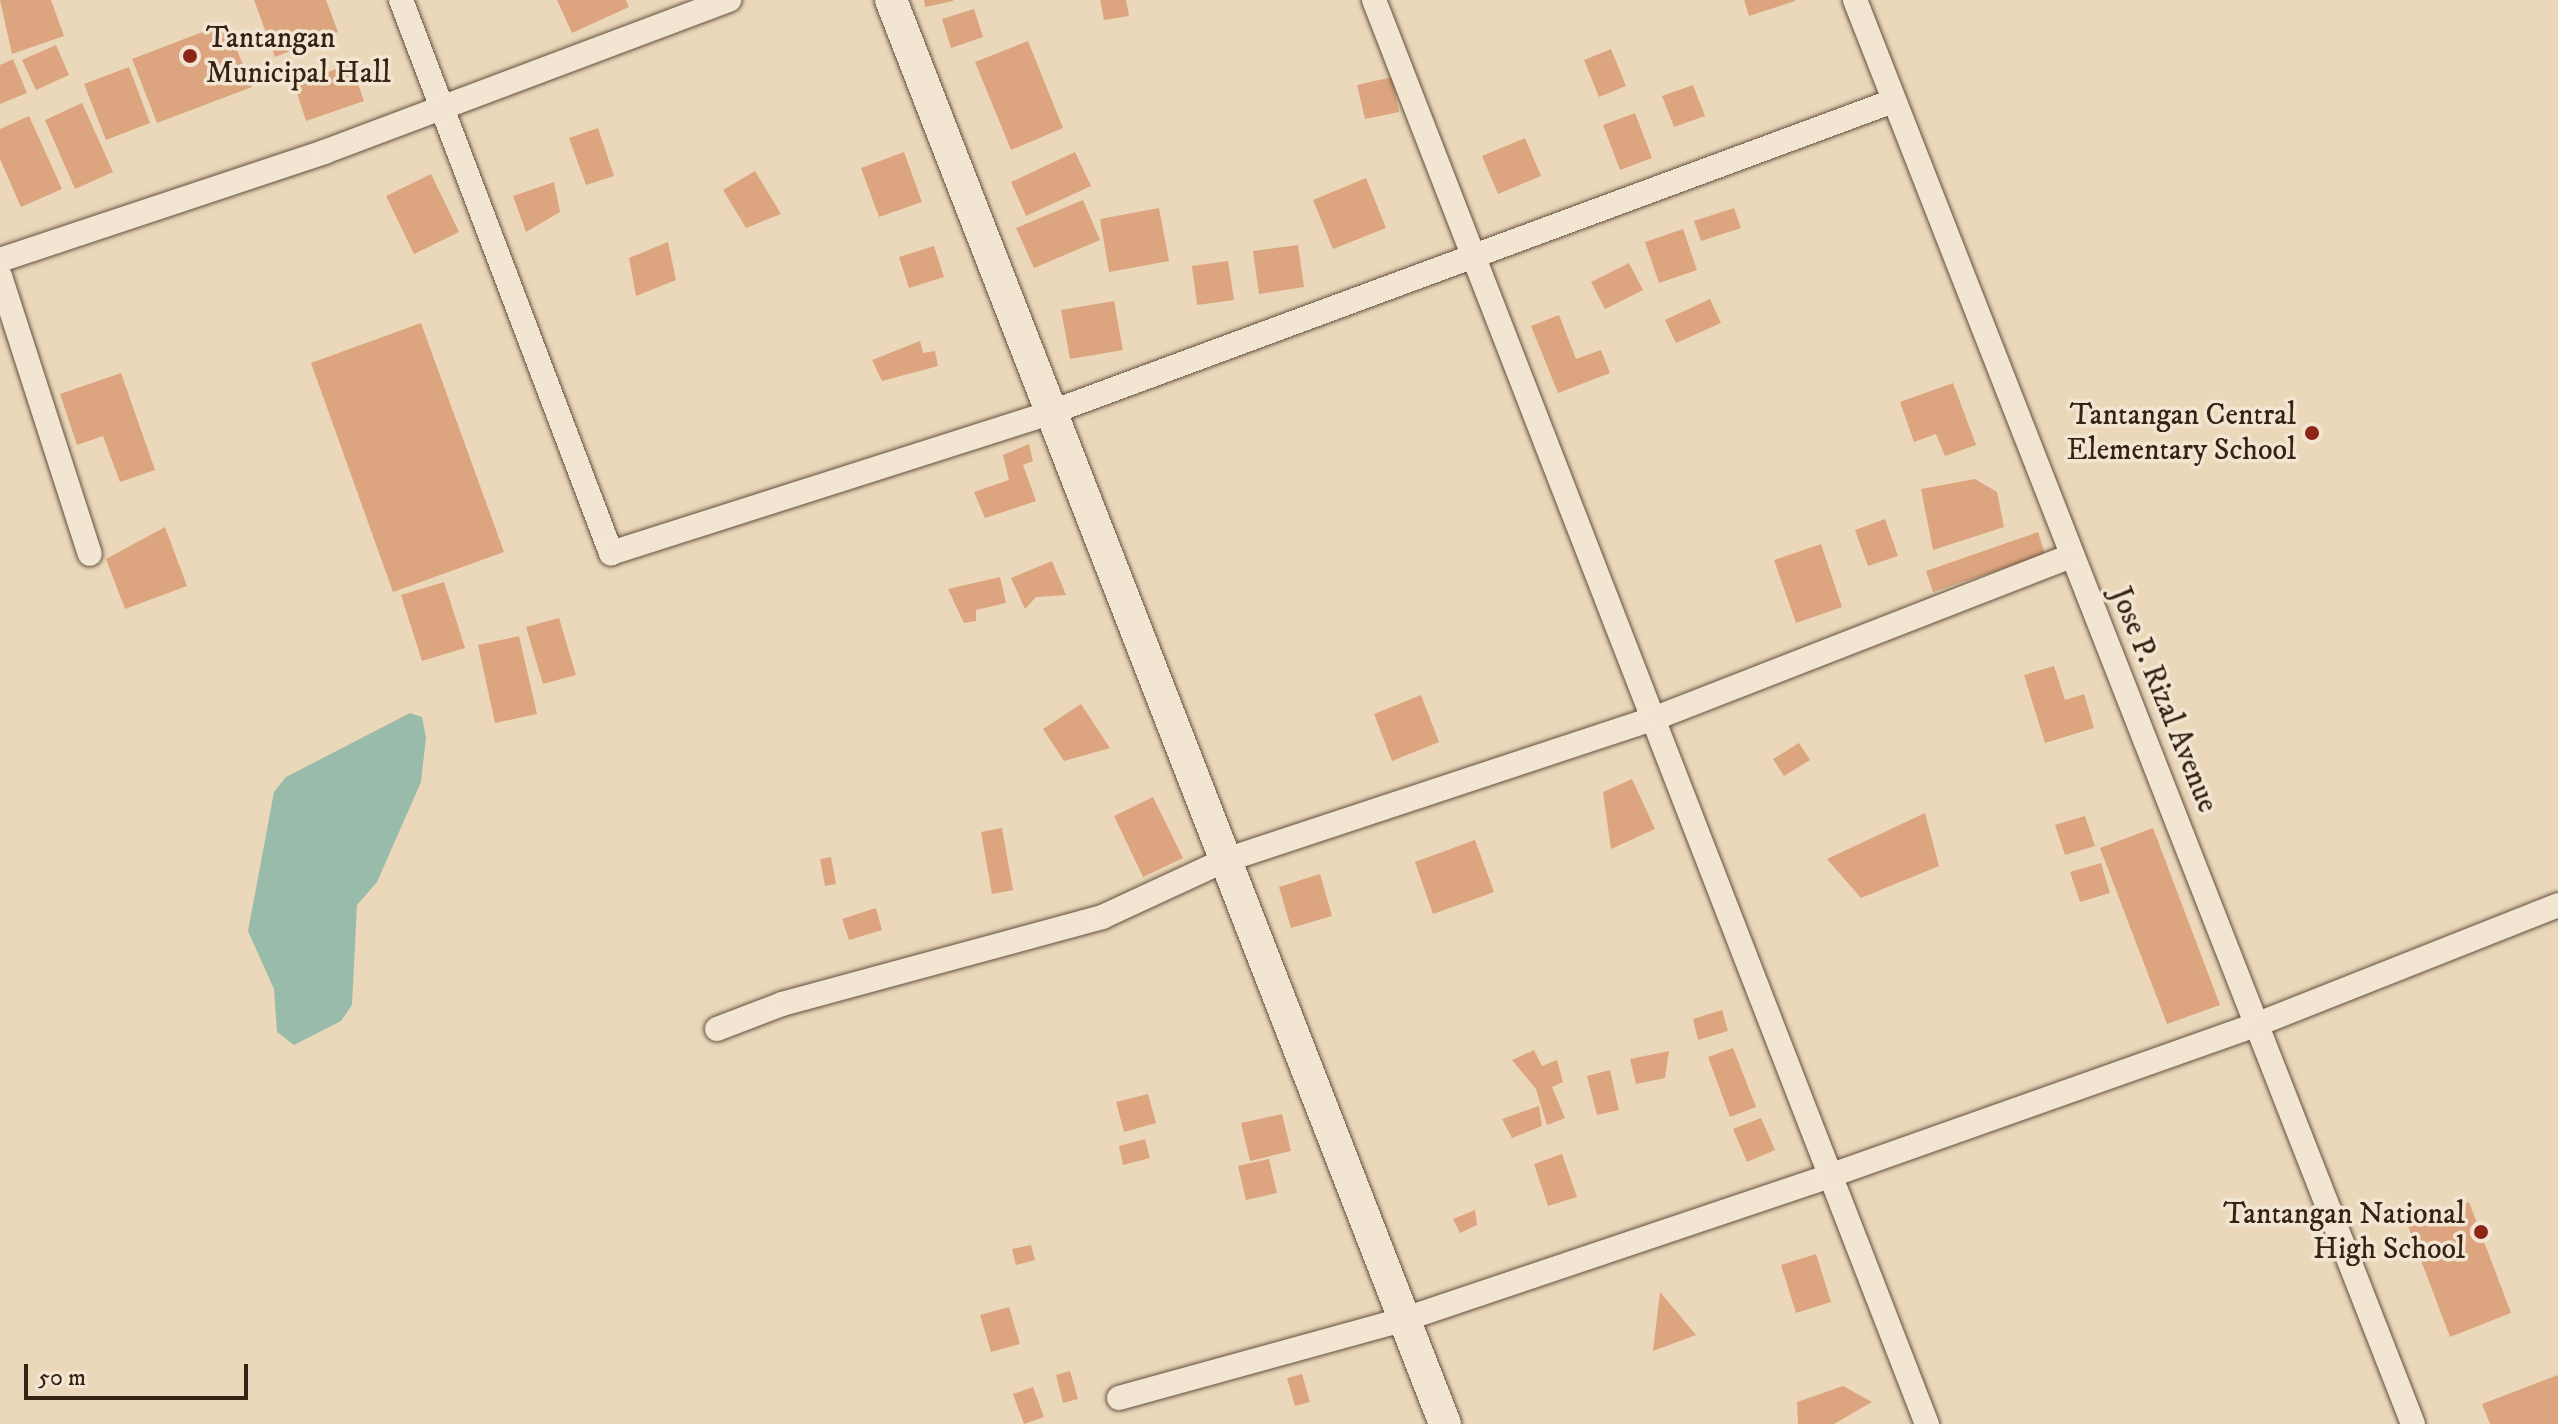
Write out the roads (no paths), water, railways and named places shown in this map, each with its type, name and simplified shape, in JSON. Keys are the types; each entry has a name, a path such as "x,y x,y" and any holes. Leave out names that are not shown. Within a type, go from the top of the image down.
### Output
{"street":[{"path":"401,0 611,553 1052,412 1893,101"},
{"path":"0,260 324,152 439,105 729,0"},
{"path":"891,0 1223,861 1445,1424"},
{"path":"1374,0 1658,717 1829,1176 1927,1424"},
{"name":"Jose P. Rizal Avenue","path":"1855,0 2413,1424"},
{"path":"0,276 90,554"},
{"path":"717,1029 782,1004 1102,917 1223,861 1658,717 2071,556"},
{"path":"1119,1398 1405,1319 1829,1176 2258,1024 2558,905"}],"place":[{"name":"Tantangan Municipal Hall","path":"190,56"},
{"name":"Tantangan Central Elementary School","path":"2312,433"},
{"name":"Tantangan National High School","path":"2481,1232"}]}
